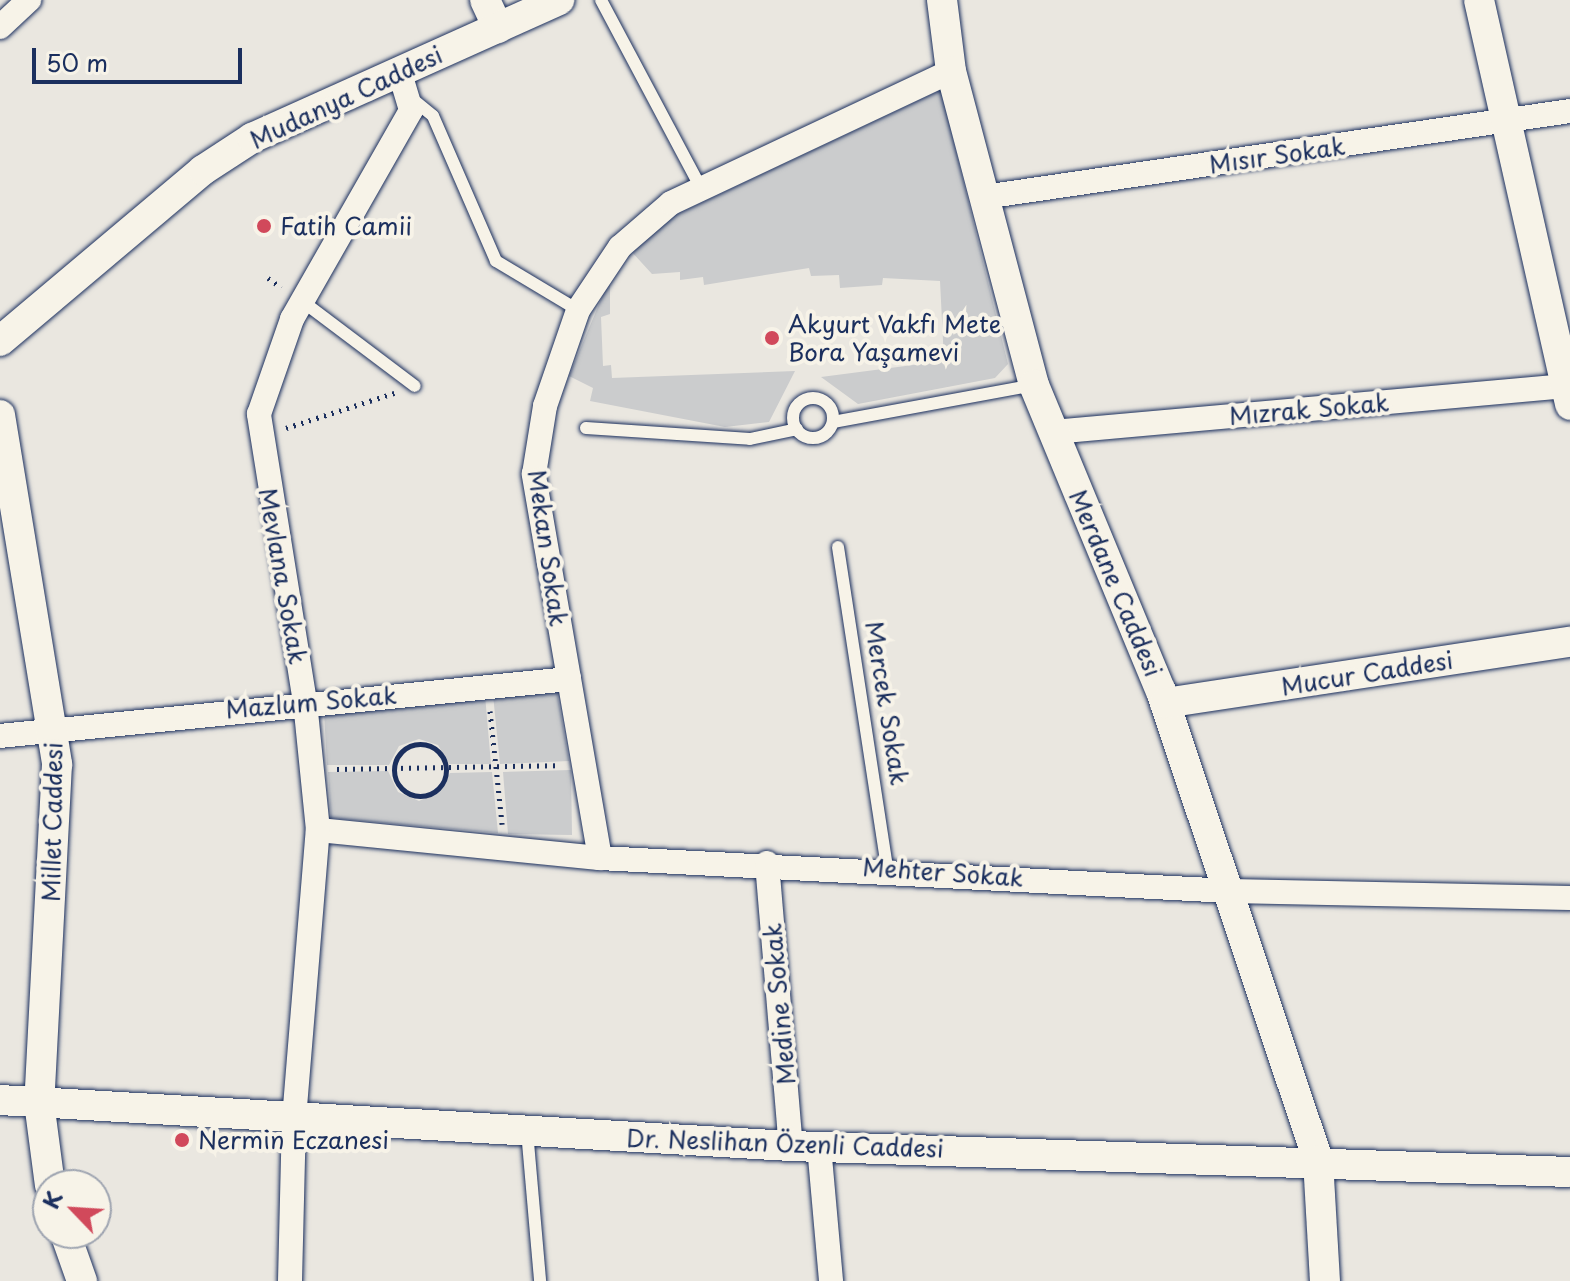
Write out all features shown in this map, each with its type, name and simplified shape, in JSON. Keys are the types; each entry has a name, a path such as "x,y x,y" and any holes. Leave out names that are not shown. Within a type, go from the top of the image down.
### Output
{"street":[{"path":"0,27 29,0"},
{"path":"485,0 498,28"},
{"name":"Mudanya Caddesi","path":"0,341 203,170 252,138 559,0"},
{"name":"Merdane Caddesi","path":"942,0 951,71 1034,385 1165,703 1318,1160 1325,1281"},
{"path":"1479,0 1568,395"},
{"path":"399,70 411,98"},
{"name":"Mekan Sokak","path":"600,858 534,474 545,406 578,310 645,221 701,188 951,71"},
{"name":"Mevlana Sokak","path":"290,1281 294,1119 318,830 305,702 258,437 266,383 302,301 411,110 411,98"},
{"name":"Mısır Sokak","path":"984,197 1507,123 1570,111"},
{"name":"Mızrak Sokak","path":"1053,432 1568,395"},
{"name":"Millet Caddesi","path":"0,415 53,727 57,805 39,1102 48,1169"},
{"name":"Mucur Caddesi","path":"1165,703 1570,642"},
{"name":"Mazlum Sokak","path":"0,736 53,727 569,679"},
{"name":"Mehter Sokak","path":"318,830 600,858 887,868 1230,891 1570,898"},
{"name":"Medine Sokak","path":"767,863 805,1146 831,1281"},
{"name":"Dr. Neslihan Özenli Caddesi","path":"0,1100 805,1146 1318,1160 1570,1172"},
{"path":"71,1249 82,1281"}],"lane":[{"path":"601,0 701,188"},
{"path":"411,98 433,116 496,261 578,310"},
{"path":"302,301 415,386"},
{"path":"586,428 750,439 797,429 814,438 833,422 1034,385"},
{"path":"797,429 795,409 811,398 828,405 833,422"},
{"name":"Mercek Sokak","path":"838,547 887,868"},
{"path":"527,1131 540,1281"}],"path":[{"path":"258,437 415,386"},
{"path":"488,686 505,848"},
{"path":"419,744 435,749 445,769 439,787 420,796 401,789 394,769 402,751 419,744"},
{"path":"312,769 445,769 584,764"}],"shaded area":[{"path":"941,90 1008,364 995,378 858,404 821,377 944,361 940,281 883,278 882,285 840,288 839,275 811,276 809,268 704,285 703,277 680,280 680,272 652,274 630,250 667,219"},
{"path":"610,278 610,314 601,317 603,366 611,365 612,378 795,371 769,422 725,427 590,401 593,388 569,376"},
{"path":"557,693 569,761 500,764 493,695"},
{"path":"485,695 491,764 449,764 438,745 419,739 399,746 389,765 327,765 324,712"},
{"path":"571,770 572,835 508,834 503,772"},
{"path":"388,771 398,792 419,801 441,791 450,773 492,772 498,833 331,818 328,772"}],"place":[{"name":"Fatih Camii","path":"264,226"},
{"name":"Akyurt Vakfı Mete Bora Yaşamevi","path":"772,338"},
{"name":"Nermin Eczanesi","path":"182,1140"}]}
